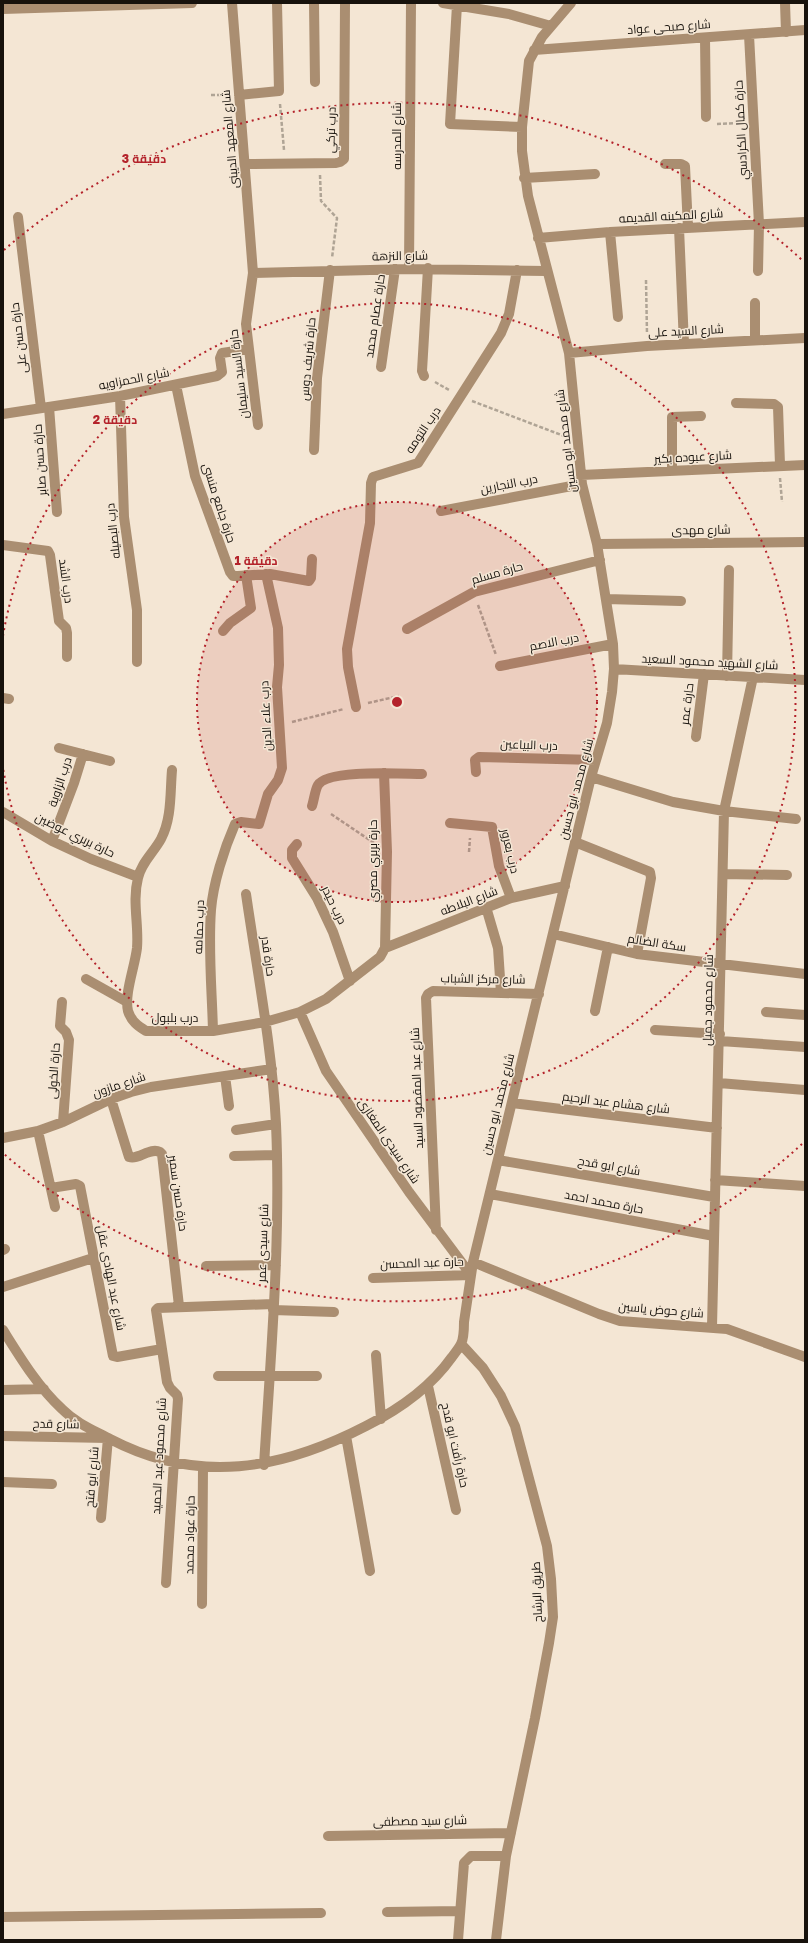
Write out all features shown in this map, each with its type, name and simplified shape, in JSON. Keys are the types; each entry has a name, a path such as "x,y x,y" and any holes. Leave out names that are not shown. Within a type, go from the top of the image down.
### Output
{"street":[{"path":"6,7 192,3"},
{"name":"شارع المعهد الديبنى","path":"232,3 253,274"},
{"path":"239,95 279,91 277,3"},
{"path":"314,3 315,82"},
{"name":"درب تركي","path":"245,164 340,162 344,159 345,3"},
{"name":"شارع المدرسه","path":"409,269 410,3"},
{"path":"443,3 480,6 551,26"},
{"name":"شارع محمد ابو حسين","path":"461,1344 473,1262 591,777 607,723 614,669 613,644 598,544 582,479 569,353 546,271 524,178 522,127 527,74 534,50 551,26 571,3"},
{"path":"785,3 786,32"},
{"path":"457,5 450,124 522,127"},
{"name":"شارع صبحى عواد","path":"534,50 805,30"},
{"name":"حارة كمال الكرادسي","path":"750,35 759,224 758,271"},
{"path":"705,38 706,117"},
{"path":"665,164 681,164 685,166 683,228 684,344"},
{"path":"524,178 595,174"},
{"name":"حارة حسن على","path":"18,217 45,407"},
{"name":"شارع المكينه القديمه","path":"538,238 610,232 805,222"},
{"path":"610,232 618,318"},
{"path":"424,376 422,371 428,268"},
{"name":"شارع النزهة","path":"253,274 330,270 428,268 546,271"},
{"name":"حارة عصام محمد","path":"381,367 395,269"},
{"name":"حارة شريف دوس","path":"314,450 317,378 330,270"},
{"name":"درب التومه","path":"356,706 348,667 347,649 370,523 371,483 373,477 379,474 413,466 418,462 504,326 509,314 517,270"},
{"name":"حارة السيد سليمان","path":"253,274 247,317 249,349 258,425"},
{"path":"755,303 755,340"},
{"name":"شارع السيد على","path":"569,353 647,346 805,338"},
{"name":"شارع الحمزاويه","path":"3,414 120,396 217,376 222,372 220,358 222,354 249,349"},
{"name":"حارة جامع منسى","path":"176,385 196,476 225,562 233,576 266,574 309,581 311,578 312,560"},
{"name":"درب البصيله","path":"120,396 124,516 137,610 137,662"},
{"path":"736,403 774,404 778,407 780,465"},
{"name":"حارة حسن صابر","path":"45,407 57,512"},
{"path":"672,471 672,417 701,416"},
{"name":"شارع عبوده بكير","path":"582,479 672,471 805,465"},
{"name":"درب النجارين","path":"441,511 582,479"},
{"name":"شارع مهدى","path":"598,544 805,542"},
{"name":"درب الشد","path":"3,545 48,551 50,555 59,621 66,628 67,633 67,657"},
{"name":"حارة مسلم","path":"407,629 474,592 600,560"},
{"path":"727,676 729,570"},
{"name":"درب علاء الدين","path":"233,828 237,823 241,822 256,825 260,822 268,794 278,780 282,768 277,687 279,666 278,628 266,574"},
{"path":"223,631 230,623 251,608 246,575"},
{"path":"606,599 681,601"},
{"name":"درب الاصم","path":"500,666 613,644"},
{"name":"شارع الشهيد محمود السعيد","path":"614,669 805,680"},
{"name":"حارة عمر","path":"696,737 704,674"},
{"name":"شارع محمود جميل","path":"712,1328 714,1197 719,1083 724,811 753,677"},
{"path":"59,748 110,761"},
{"name":"درب الزاوية","path":"52,840 67,805 83,754"},
{"name":"درب البياعين","path":"476,772 475,760 479,757 596,760"},
{"name":"درب بلبول","path":"172,770 167,826 161,839 142,866 138,877 136,895 137,948 127,1002 132,1020 146,1031 213,1030 265,1022 300,1012 326,999 376,961 385,948"},
{"path":"312,806 318,784 335,776 384,773 422,774"},
{"name":"حارة بربري مصري","path":"384,773 387,852 385,948"},
{"path":"591,777 673,802 724,811 796,819"},
{"name":"حارة بربري عوضين","path":"3,812 52,840 91,859 138,877"},
{"name":"درب بعرور","path":"450,822 492,827 499,866 511,898"},
{"name":"درب حمامه","path":"213,1030 211,910 214,887 233,828"},
{"path":"575,842 650,872 651,878 637,954"},
{"name":"درب حيدر","path":"297,844 292,850 292,858 317,898 333,932 350,981"},
{"path":"723,874 787,875"},
{"name":"شارع البلاطه","path":"385,948 511,898 565,886"},
{"name":"حارة قدر","path":"246,894 265,1022"},
{"path":"486,907 498,948 500,993"},
{"name":"سكة الضالم","path":"553,934 637,954 805,974"},
{"path":"595,1011 608,947"},
{"path":"86,979 127,1002"},
{"name":"شارع مركز الشباب","path":"428,994 433,991 539,994"},
{"name":"شارع عبد المقصود السيد","path":"428,994 426,998 436,1230"},
{"name":"حارة الخولى","path":"62,1002 60,1026 66,1032 69,1040 63,1122"},
{"name":"شارع سيدى المغازى","path":"300,1012 326,1071 436,1230 471,1275"},
{"path":"766,1012 805,1015"},
{"name":"شارع سيدى عمر","path":"264,1465 276,1265 277,1155 272,1069 265,1022"},
{"path":"655,1030 805,1047"},
{"name":"شارع مازون","path":"3,1138 38,1131 63,1122 111,1099 151,1087 272,1069"},
{"path":"225,1076 230,1106"},
{"path":"719,1083 805,1090"},
{"name":"حارة حسن سمير","path":"111,1099 129,1157 156,1150 162,1154 179,1306"},
{"name":"شارع هشام عبد الرحيم","path":"512,1103 717,1128"},
{"path":"236,1130 276,1124"},
{"path":"38,1131 55,1207"},
{"path":"234,1156 277,1155"},
{"name":"شارع ابو قدح","path":"498,1160 714,1197"},
{"path":"715,1180 805,1186"},
{"name":"شارع عبد الهادى عقل","path":"51,1188 80,1185 113,1356 118,1357 162,1349"},
{"name":"حارة محمد احمد","path":"490,1194 714,1236"},
{"path":"3,1287 93,1258"},
{"name":"شارع حوض ياسين","path":"473,1262 599,1314 620,1321 727,1329 805,1357"},
{"path":"206,1266 276,1265"},
{"name":"حارة عبد المحسن","path":"373,1278 471,1275"},
{"path":"179,1306 273,1307 334,1312"},
{"name":"شارع محمود عبد الحميد","path":"166,1583 172,1462 178,1399 177,1395 168,1386 156,1310 158,1308 179,1306"},
{"path":"3,1330 44,1389 62,1409 78,1422 108,1438 149,1456 172,1462 203,1467 232,1468 264,1465 304,1453 346,1436 381,1419 428,1386 461,1344"},
{"name":"طريق الرشاح","path":"461,1344 487,1374 501,1396 515,1426 547,1546 552,1579 553,1617 549,1643 506,1856 496,1940"},
{"path":"376,1355 381,1419"},
{"path":"218,1376 317,1376"},
{"name":"حارة رأفت ابو قدح","path":"428,1386 456,1510"},
{"path":"3,1390 44,1389"},
{"name":"شارع قدح","path":"3,1436 108,1438"},
{"path":"346,1436 370,1571"},
{"name":"شارع ابو فتح","path":"101,1518 108,1438"},
{"name":"حارة عواد محمد","path":"202,1604 203,1467"},
{"path":"3,1482 52,1484"},
{"name":"شارع سيد مصطفى","path":"328,1836 511,1833"},
{"path":"458,1940 463,1868 467,1859 471,1856 506,1856"},
{"path":"387,1912 460,1912"},
{"path":"3,1917 321,1913"}],"path":[{"path":"279,91 285,164"},
{"path":"716,124 754,123"},
{"path":"320,163 321,201 337,218 330,270"},
{"path":"646,280 647,346"},
{"path":"424,376 460,396 578,442"},
{"path":"780,465 782,502"},
{"path":"474,592 500,666"},
{"path":"280,726 399,696"},
{"path":"331,814 387,852"}]}
